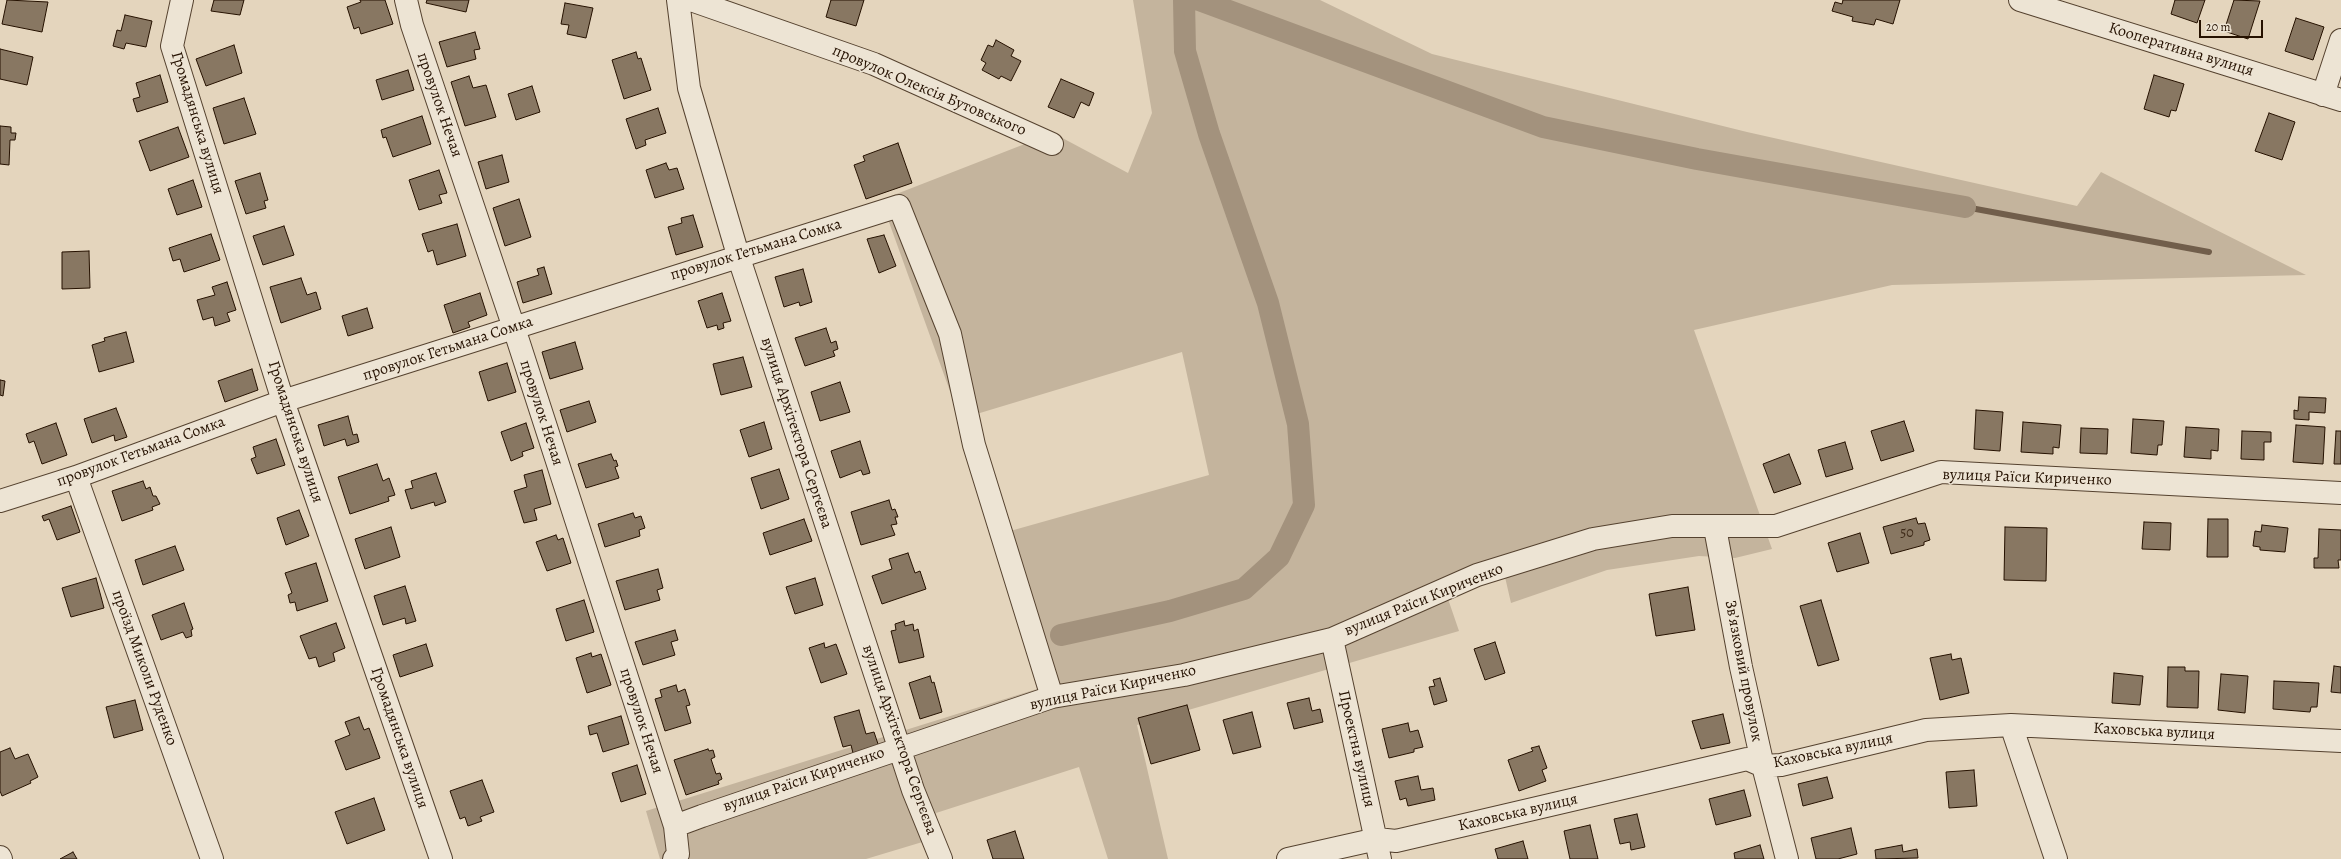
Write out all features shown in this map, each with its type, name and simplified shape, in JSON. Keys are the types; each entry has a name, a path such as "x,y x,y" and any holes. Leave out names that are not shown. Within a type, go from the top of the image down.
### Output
{"street":[{"name":"Громадянська вулиця","path":"182,0 172,46 283,401 441,859"},
{"name":"провулок Нечая","path":"406,0 412,25 514,328 675,826"},
{"name":"вулиця Архітектора Сергєєва","path":"678,0 689,88 738,255 913,790 941,859"},
{"name":"провулок Олексія Бутовського","path":"691,0 874,64 1052,144"},
{"name":"Кооперативна вулиця","path":"2020,0 2081,9 2332,98"},
{"path":"2332,98 2341,40"},
{"name":"провулок Гетьмана Сомка","path":"0,501 76,477 283,401 738,255 899,206 950,334 974,445 1052,697"},
{"name":"вулиця Раїси Кириченко","path":"675,826 899,747 1052,697 1184,675 1332,639 1477,575 1593,539 1672,526 1715,528 1776,526 1941,472 2341,493"},
{"name":"проїзд Миколи Руденко","path":"76,477 212,859"},
{"name":"Звʼязковий провулок","path":"1715,528 1741,667 1763,766 1787,859"},
{"name":"Проектна вулиця","path":"1332,639 1379,849"},
{"path":"2011,725 2056,859"},
{"name":"Каховська вулиця","path":"1288,859 1379,849 1396,841 1747,760 1763,766 1781,765 1926,730 2011,725 2341,740"},
{"path":"674,859 678,854 675,826"}],"shaded area":[{"path":"1133,0 1320,0 1432,54 1747,132 2077,206 2101,172 2306,275 1892,285 1694,330 1772,549 1735,558 1699,556 1607,570 1511,603 1505,577 1447,596 1459,631 1137,725 1168,859 1108,859 1079,767 936,813 939,837 866,859 660,859 646,811 1037,689 996,535 1209,475 1182,352 960,419 881,200 1053,133 1128,173 1152,113"}],"building":[{"path":"7,0 48,2 42,32 2,24"},
{"path":"214,0 244,0 240,15 211,11"},
{"path":"360,0 385,0 393,24 361,34 359,27 354,29 347,7 361,2"},
{"path":"427,0 469,0 466,12 426,3"},
{"path":"831,0 864,0 856,26 826,17"},
{"path":"1843,0 1900,0 1893,24 1876,19 1874,25 1852,21 1853,17 1832,11 1835,2 1842,4"},
{"path":"2175,0 2205,0 2197,23 2171,14"},
{"path":"2234,0 2260,1 2248,39 2224,31"},
{"path":"565,3 593,8 586,38 567,34 569,25 561,24"},
{"path":"125,15 152,21 146,47 126,43 124,49 113,46 117,30 121,31"},
{"path":"2296,18 2324,27 2313,60 2285,51"},
{"path":"475,32 480,49 474,50 476,59 447,67 439,42"},
{"path":"996,40 1014,50 1011,56 1021,61 1011,81 1001,76 999,79 982,70 986,63 981,60 988,45 993,47"},
{"path":"234,45 242,73 206,86 196,59"},
{"path":"0,49 33,57 27,85 0,79"},
{"path":"636,52 638,59 641,58 651,90 624,99 612,60"},
{"path":"408,70 414,90 382,100 376,80"},
{"path":"160,75 168,102 137,112 133,99 140,97 136,83"},
{"path":"2154,75 2184,84 2176,111 2171,110 2169,117 2144,109"},
{"path":"469,76 473,88 486,85 496,117 465,126 451,82"},
{"path":"1061,79 1094,93 1089,106 1081,102 1074,118 1048,107"},
{"path":"532,86 540,112 516,120 508,94"},
{"path":"244,98 256,134 224,144 213,108"},
{"path":"658,108 666,133 645,140 646,145 636,149 626,119"},
{"path":"2269,113 2295,122 2282,160 2255,151"},
{"path":"422,116 431,144 393,157 386,137 383,138 381,130"},
{"path":"0,126 11,127 11,133 16,133 15,140 10,140 9,165 0,164"},
{"path":"178,127 189,157 150,171 139,141"},
{"path":"898,143 912,183 866,199 854,165 865,161 863,156"},
{"path":"502,155 509,182 486,189 478,162"},
{"path":"666,163 669,170 677,168 684,189 655,198 646,170"},
{"path":"439,170 447,193 439,195 442,203 419,210 409,180"},
{"path":"260,173 268,200 264,201 266,208 246,214 235,181"},
{"path":"193,180 202,207 177,215 168,189"},
{"path":"519,199 531,237 505,246 493,208"},
{"path":"693,215 703,247 676,255 668,227 682,223 681,218"},
{"path":"457,224 466,256 437,265 433,250 428,252 422,234"},
{"path":"284,226 294,255 263,265 253,236"},
{"path":"211,234 220,260 184,272 180,259 173,261 169,248"},
{"path":"884,235 896,266 879,273 867,239"},
{"path":"89,251 90,288 62,289 62,252"},
{"path":"544,267 552,294 523,303 517,282 539,275 537,269"},
{"path":"803,269 812,302 800,306 799,302 784,307 775,277"},
{"path":"301,278 307,295 316,292 321,309 281,323 270,287"},
{"path":"227,282 236,310 227,313 230,321 215,326 213,317 203,320 197,300 215,295 212,287"},
{"path":"480,293 487,315 468,322 470,327 453,333 444,305"},
{"path":"722,293 731,321 723,323 724,328 718,330 717,325 707,328 698,301"},
{"path":"367,308 373,328 348,336 342,316"},
{"path":"826,328 831,343 836,341 838,349 833,351 835,356 805,366 795,338"},
{"path":"126,332 134,362 99,372 92,345 105,341 104,338"},
{"path":"575,342 583,369 550,379 542,352"},
{"path":"743,357 752,387 721,395 713,364"},
{"path":"507,363 516,392 488,401 479,372"},
{"path":"252,369 258,390 225,402 218,381"},
{"path":"0,380 5,381 3,396 0,395"},
{"path":"840,382 850,412 820,421 811,392"},
{"path":"2299,397 2326,398 2325,413 2309,412 2309,420 2294,419 2294,410 2298,411"},
{"path":"589,401 596,422 567,432 560,410"},
{"path":"116,408 127,437 115,441 114,435 92,443 84,419"},
{"path":"1976,410 2003,412 2000,451 1974,449"},
{"path":"348,416 353,435 357,434 359,442 347,446 345,439 324,446 318,425"},
{"path":"2133,419 2164,421 2162,445 2158,445 2157,455 2131,453"},
{"path":"1904,421 1914,451 1881,461 1871,431"},
{"path":"764,422 772,449 749,457 740,430"},
{"path":"2023,422 2061,425 2059,448 2053,447 2053,454 2021,452"},
{"path":"56,423 67,455 42,464 34,441 29,443 26,434"},
{"path":"526,423 534,448 522,452 523,456 511,461 501,432"},
{"path":"2296,425 2325,427 2323,464 2293,462"},
{"path":"2186,427 2219,429 2218,451 2211,450 2211,459 2184,457"},
{"path":"2081,428 2108,429 2107,454 2080,453"},
{"path":"2242,431 2271,432 2271,442 2264,442 2264,460 2241,459"},
{"path":"2336,431 2341,431 2341,464 2334,464"},
{"path":"276,439 285,465 257,474 251,459 256,457 253,447"},
{"path":"860,441 870,473 863,475 861,470 840,478 831,451"},
{"path":"1845,442 1853,469 1826,477 1818,450"},
{"path":"611,454 614,461 616,460 618,466 615,467 619,478 586,488 578,464"},
{"path":"1789,454 1801,484 1774,493 1763,464"},
{"path":"377,464 383,481 389,478 395,495 388,497 389,501 350,514 338,477"},
{"path":"779,469 789,499 761,509 751,478"},
{"path":"542,470 551,504 534,509 537,520 524,523 514,491 527,487 524,475"},
{"path":"436,473 446,502 435,506 434,502 411,509 405,490 413,488 411,481"},
{"path":"143,481 146,489 150,487 153,496 156,496 160,504 152,507 153,510 122,521 112,491"},
{"path":"889,500 892,510 895,509 898,517 895,517 897,524 891,525 895,535 861,545 851,512"},
{"path":"71,506 80,532 57,540 49,519 44,521 42,516"},
{"path":"299,510 309,536 286,545 277,518"},
{"path":"633,513 635,518 641,516 645,528 639,530 640,536 605,547 598,524"},
{"path":"1916,518 1918,524 1925,523 1930,540 1924,542 1924,545 1891,554 1883,527"},
{"path":"804,519 812,541 770,555 763,533"},
{"path":"2208,519 2228,519 2228,557 2207,557"},
{"path":"2144,522 2171,523 2170,550 2142,549"},
{"path":"2262,525 2288,528 2285,552 2260,550 2260,547 2253,546 2255,531 2261,532"},
{"path":"391,527 400,557 365,569 355,539"},
{"path":"2005,527 2047,528 2046,581 2004,580"},
{"path":"2319,529 2341,530 2341,560 2338,560 2339,568 2314,568 2314,558 2318,558"},
{"path":"1860,533 1869,563 1837,572 1828,543"},
{"path":"556,535 558,540 563,538 571,563 547,571 536,542"},
{"path":"175,546 184,570 143,585 135,560"},
{"path":"908,553 915,573 920,571 926,589 882,604 872,576 892,569 889,559"},
{"path":"316,563 328,601 297,611 295,602 290,603 288,595 292,593 285,573"},
{"path":"658,569 663,588 657,590 660,600 625,610 616,581"},
{"path":"96,578 104,608 71,617 62,588"},
{"path":"815,578 823,605 795,614 786,587"},
{"path":"405,586 416,621 406,624 405,618 383,625 374,596"},
{"path":"1688,587 1695,630 1656,636 1649,594"},
{"path":"584,600 594,632 566,641 556,609"},
{"path":"1821,600 1839,660 1818,666 1800,606"},
{"path":"184,603 193,629 191,630 192,636 186,638 183,632 161,640 152,615"},
{"path":"904,621 905,626 913,624 914,631 918,629 924,657 899,663 891,631 896,630 895,624"},
{"path":"336,623 345,648 333,653 335,661 319,667 316,657 309,659 300,636"},
{"path":"675,630 678,640 671,642 675,655 643,665 635,642"},
{"path":"1495,642 1505,673 1485,680 1474,649"},
{"path":"824,643 825,648 836,644 847,674 821,683 809,648"},
{"path":"426,644 433,666 400,677 393,655"},
{"path":"591,653 592,657 601,654 611,685 587,693 576,658"},
{"path":"1951,654 1952,660 1961,658 1969,693 1940,700 1930,658"},
{"path":"2334,666 2341,667 2341,693 2331,692"},
{"path":"2168,667 2185,667 2185,671 2199,671 2198,708 2167,707"},
{"path":"2114,673 2143,676 2140,705 2112,703"},
{"path":"2221,674 2248,676 2245,713 2218,710"},
{"path":"930,676 932,683 934,682 942,712 920,719 909,683"},
{"path":"1440,678 1447,701 1434,705 1429,687 1435,686 1433,680"},
{"path":"2274,681 2319,683 2317,707 2311,707 2310,712 2273,709"},
{"path":"676,685 678,692 685,689 690,705 686,706 691,723 665,731 655,699 662,697 660,690"},
{"path":"1309,698 1312,711 1320,709 1323,722 1294,729 1287,703"},
{"path":"135,700 143,730 114,738 106,707"},
{"path":"1187,705 1200,750 1151,764 1138,718"},
{"path":"859,710 866,734 874,732 879,747 853,753 851,745 843,747 834,717"},
{"path":"1252,712 1261,747 1233,754 1223,720"},
{"path":"1723,714 1730,743 1701,749 1692,721"},
{"path":"621,716 629,744 603,752 597,733 590,735 588,726"},
{"path":"359,717 364,730 369,728 380,758 346,770 335,741 350,735 345,722"},
{"path":"1408,723 1410,732 1418,730 1423,747 1414,749 1414,752 1389,758 1382,729"},
{"path":"1539,746 1547,768 1542,770 1546,781 1519,791 1508,760 1533,751 1531,748"},
{"path":"10,748 15,759 28,754 38,777 30,781 31,783 2,796 0,791 0,752"},
{"path":"708,749 709,751 713,750 715,757 711,759 716,774 720,773 722,779 718,781 719,784 686,795 674,760"},
{"path":"637,765 646,794 621,802 612,773"},
{"path":"1974,770 1977,806 1949,808 1946,772"},
{"path":"1418,776 1421,790 1433,788 1435,800 1408,806 1406,798 1400,800 1395,781"},
{"path":"1827,777 1833,798 1803,806 1798,784"},
{"path":"482,780 494,812 480,817 482,821 468,826 465,817 460,819 450,791"},
{"path":"1744,790 1751,816 1716,825 1709,799"},
{"path":"374,798 385,830 347,844 335,812"},
{"path":"1637,814 1645,847 1631,850 1630,842 1620,844 1614,819"},
{"path":"1590,825 1598,859 1570,859 1564,831"},
{"path":"1851,828 1857,854 1838,859 1816,859 1811,838"},
{"path":"1015,831 1024,859 993,859 987,840"},
{"path":"1523,841 1528,859 1498,859 1495,849"},
{"path":"1760,845 1764,859 1735,859 1734,853"},
{"path":"1902,845 1903,852 1917,849 1918,858 1876,859 1875,850"},
{"path":"73,852 77,859 60,859"}],"waterway":[{"path":"1061,635 1170,611 1244,589 1279,557 1304,505 1298,424 1268,303 1209,134 1185,51 1184,0"},
{"path":"1199,0 1543,127 1697,159 1965,207"},
{"path":"1965,207 2209,252"}]}
